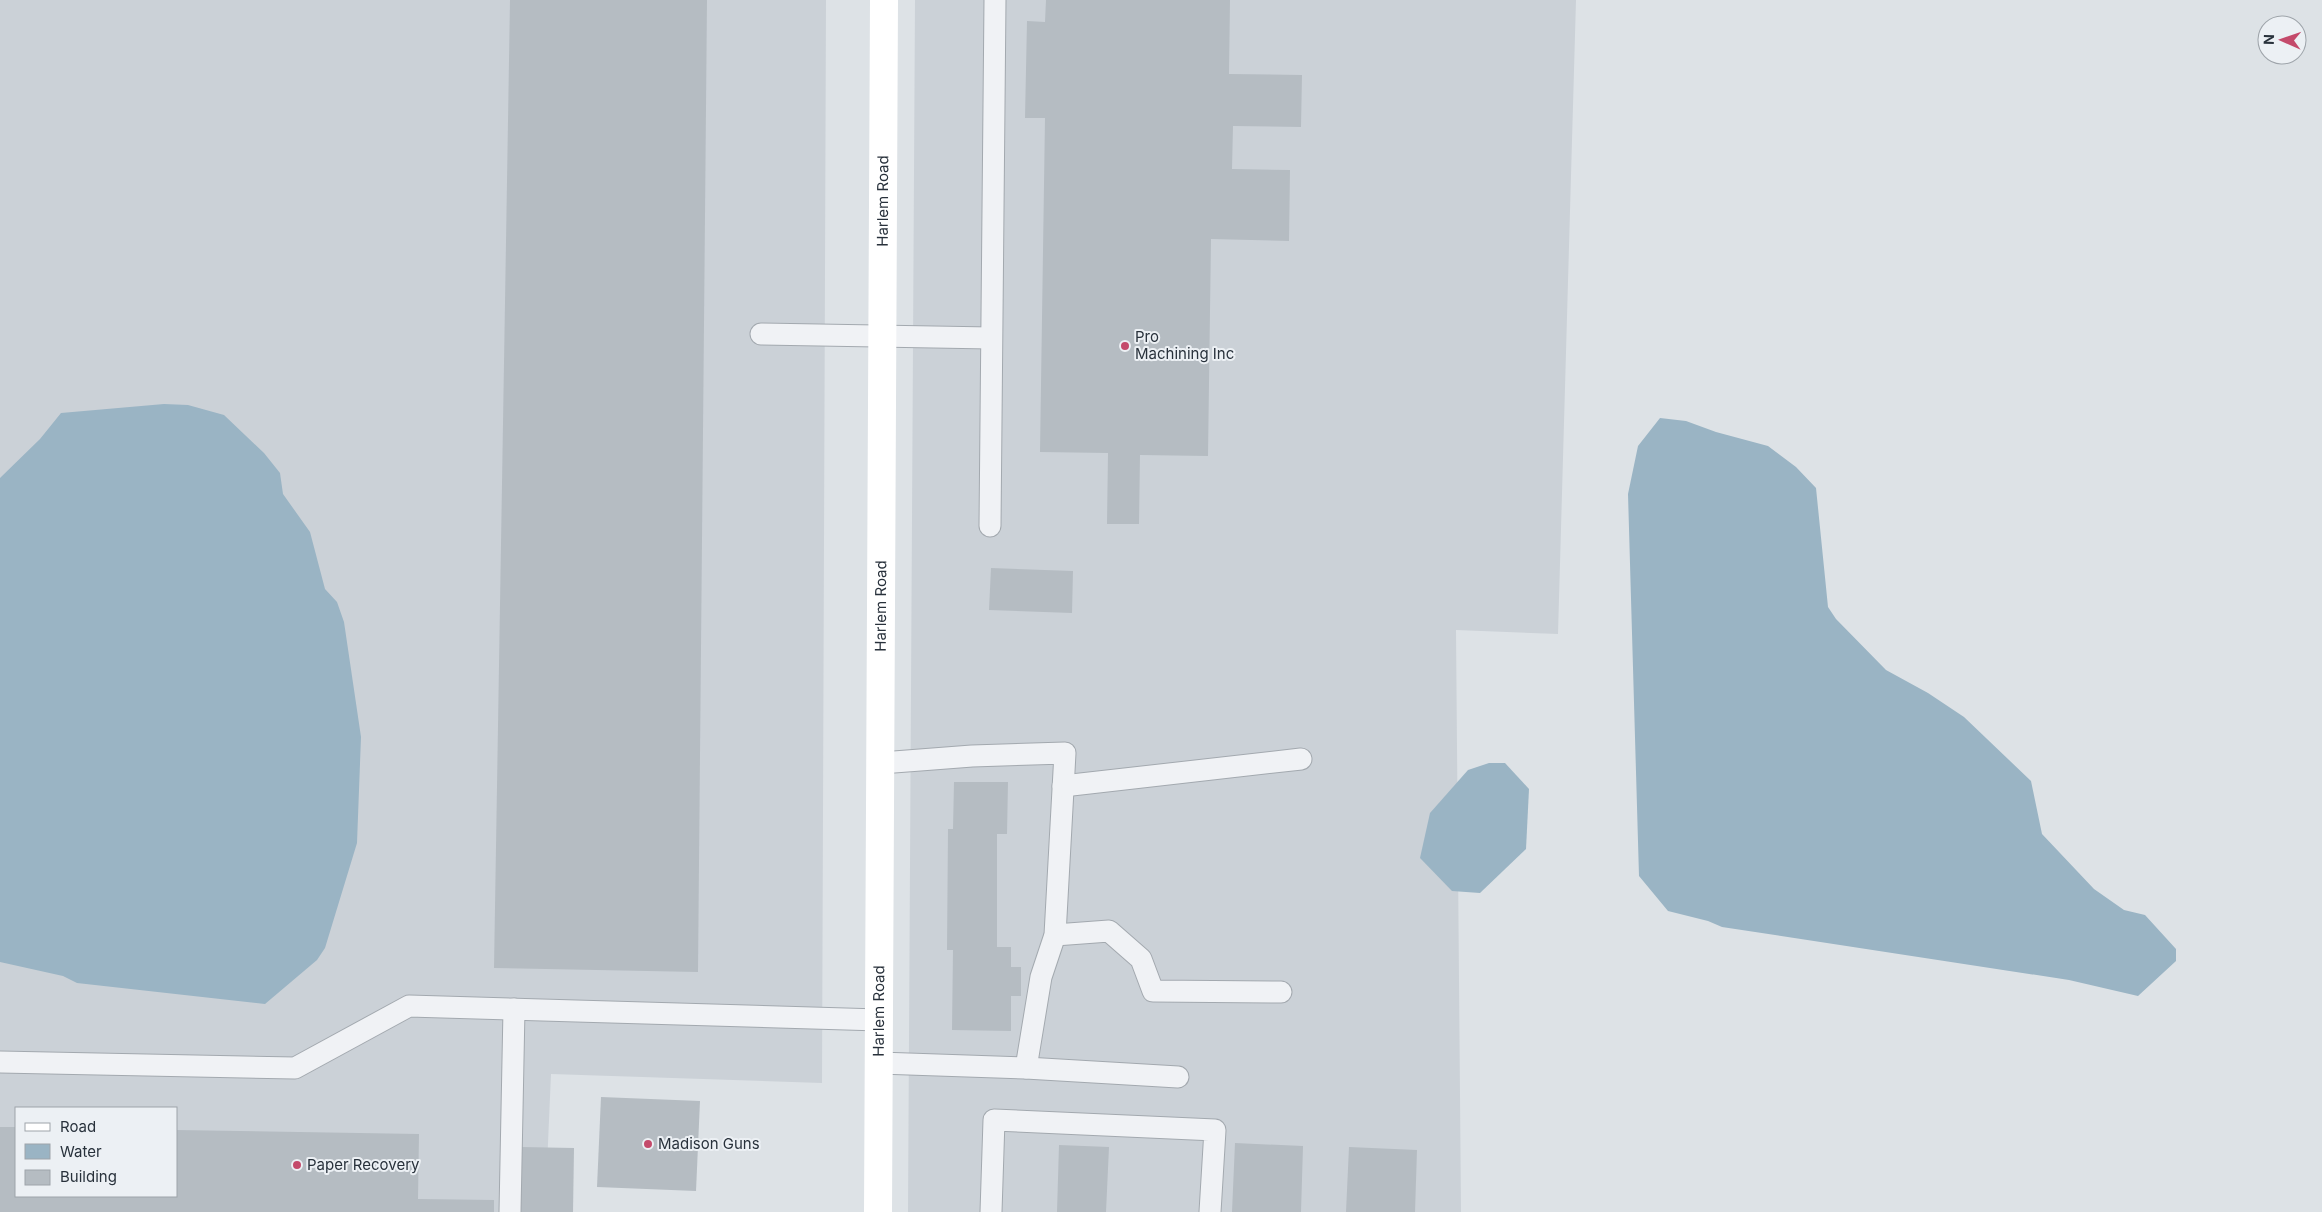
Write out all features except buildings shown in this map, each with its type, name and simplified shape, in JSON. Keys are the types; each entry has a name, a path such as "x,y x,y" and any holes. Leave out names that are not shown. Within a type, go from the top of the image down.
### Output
{"main road":[{"name":"Harlem Road","path":"878,1212 884,0"}],"lane":[{"path":"990,526 995,0"},
{"path":"761,334 991,338"},
{"path":"881,763 972,756 1065,754 1055,935 1041,977 1026,1068"},
{"path":"1064,786 1301,759"},
{"path":"1055,935 1109,931 1141,959 1153,992 1281,992"},
{"path":"0,1062 295,1068 409,1006 879,1020"},
{"path":"510,1212 514,1009"},
{"path":"879,1063 1178,1076"},
{"path":"991,1212 994,1120 1216,1130 1210,1212"}],"shaded area":[{"path":"0,0 826,0 822,1083 551,1074 545,1212 0,1212"},
{"path":"915,0 1576,0 1558,634 1456,630 1461,1212 908,1212"}],"water":[{"path":"164,404 188,405 224,415 264,453 280,473 283,494 310,532 325,589 337,602 344,622 361,737 357,843 325,948 317,960 265,1004 77,983 63,976 0,962 0,478 40,439 61,413"},
{"path":"1660,418 1686,421 1716,432 1768,446 1796,467 1816,488 1828,607 1836,619 1886,670 1928,693 1964,717 2031,781 2042,834 2094,889 2124,910 2145,915 2176,949 2176,961 2138,996 2069,980 1722,927 1708,921 1668,911 1639,876 1628,494 1638,446"},
{"path":"1489,763 1505,763 1529,789 1526,849 1480,893 1452,891 1420,858 1430,813 1468,770"}],"place":[{"name":"Pro Machining Inc","path":"1125,346"},
{"name":"Madison Guns","path":"648,1144"},
{"name":"Paper Recovery","path":"297,1165"}]}
